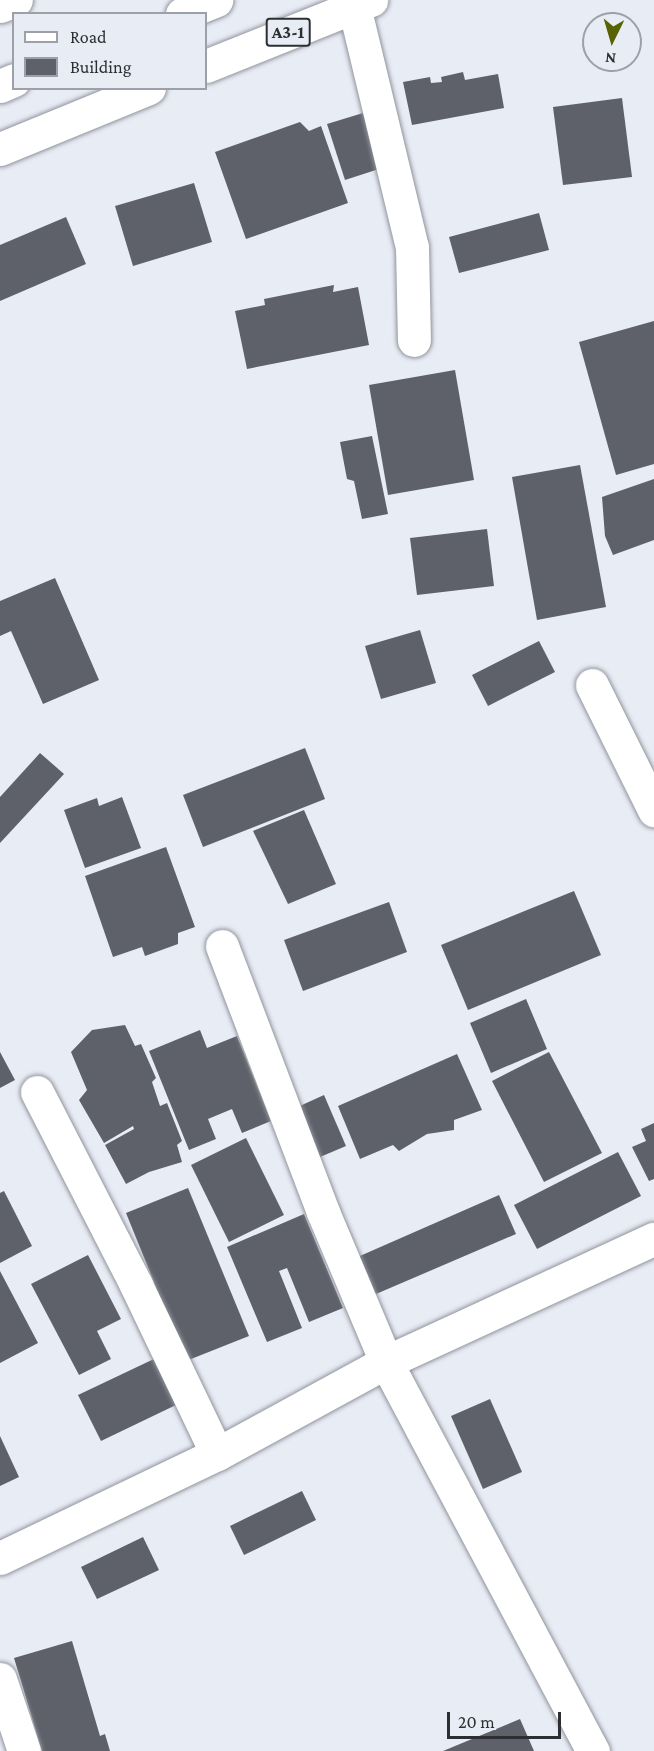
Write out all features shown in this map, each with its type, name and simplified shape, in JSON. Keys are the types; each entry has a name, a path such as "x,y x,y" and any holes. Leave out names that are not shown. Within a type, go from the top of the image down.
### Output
{"main road":[{"path":"0,6 16,0"},
{"path":"187,12 216,0"},
{"path":"363,3 412,247 414,339"},
{"name":"A3-1","path":"207,66 363,3"},
{"path":"0,150 144,90"},
{"path":"592,685 654,810"},
{"path":"222,946 324,1212 386,1362 593,1751"},
{"path":"36,1092 136,1285 217,1454"},
{"path":"0,1558 217,1454 386,1362 654,1239"},
{"path":"0,1679 24,1751"}],"building":[{"path":"463,72 465,80 498,74 504,108 412,125 403,82 430,77 431,83 442,82 441,77"},
{"path":"622,98 632,177 563,185 553,107"},
{"path":"363,113 382,168 345,180 327,124"},
{"path":"300,122 309,131 321,126 348,203 246,239 215,152"},
{"path":"194,183 212,242 133,266 115,206"},
{"path":"539,213 549,250 459,273 449,237"},
{"path":"66,217 86,264 0,301 0,245"},
{"path":"334,285 333,292 358,287 369,345 247,369 235,311 265,305 264,299"},
{"path":"654,321 654,464 616,475 579,342"},
{"path":"455,370 474,480 388,495 369,385"},
{"path":"372,436 388,514 362,519 354,481 347,479 340,442"},
{"path":"580,465 606,607 537,620 512,477"},
{"path":"654,479 654,540 613,555 605,536 602,497"},
{"path":"487,529 494,586 417,595 410,538"},
{"path":"55,578 99,680 43,704 11,631 0,636 0,601"},
{"path":"420,630 436,683 381,699 365,646"},
{"path":"539,641 555,672 488,706 472,675"},
{"path":"305,748 325,799 203,847 183,795"},
{"path":"40,753 64,774 0,843 0,797"},
{"path":"122,797 141,848 85,868 64,810 97,798 99,806"},
{"path":"304,810 336,884 288,904 253,831"},
{"path":"166,847 195,927 178,933 178,944 145,956 142,947 113,957 85,876"},
{"path":"574,891 601,955 468,1010 441,945"},
{"path":"389,902 407,952 303,991 284,940"},
{"path":"526,999 547,1049 491,1073 470,1023"},
{"path":"125,1025 135,1046 141,1044 156,1078 152,1082 160,1106 167,1103 182,1141 177,1145 182,1162 149,1172 126,1184 105,1145 134,1129 133,1126 104,1143 79,1100 87,1090 71,1052 92,1030"},
{"path":"200,1030 207,1048 237,1036 271,1121 242,1133 232,1109 208,1119 216,1139 189,1150 149,1051"},
{"path":"0,1052 15,1080 0,1088"},
{"path":"549,1052 602,1153 544,1182 492,1081"},
{"path":"457,1054 482,1110 454,1120 454,1130 427,1134 399,1151 393,1145 360,1159 338,1106"},
{"path":"324,1095 346,1146 313,1160 291,1110"},
{"path":"654,1123 654,1179 649,1181 632,1147 646,1141 641,1129"},
{"path":"246,1138 284,1215 229,1242 191,1165"},
{"path":"618,1152 641,1196 537,1249 514,1205"},
{"path":"188,1188 249,1336 186,1361 126,1213"},
{"path":"4,1191 32,1246 0,1263 0,1193"},
{"path":"499,1195 516,1234 369,1297 353,1259"},
{"path":"304,1214 343,1308 309,1322 287,1268 279,1271 302,1328 267,1342 227,1247"},
{"path":"88,1255 121,1319 97,1331 111,1359 79,1375 31,1284"},
{"path":"0,1271 38,1343 0,1363"},
{"path":"156,1358 178,1404 101,1441 78,1395"},
{"path":"490,1399 522,1472 483,1489 451,1416"},
{"path":"0,1436 19,1477 0,1486"},
{"path":"302,1491 316,1520 244,1555 230,1526"},
{"path":"143,1537 159,1570 97,1599 81,1567"},
{"path":"72,1641 100,1736 105,1734 110,1751 42,1751 14,1658"},
{"path":"520,1719 534,1751 443,1751"}]}
